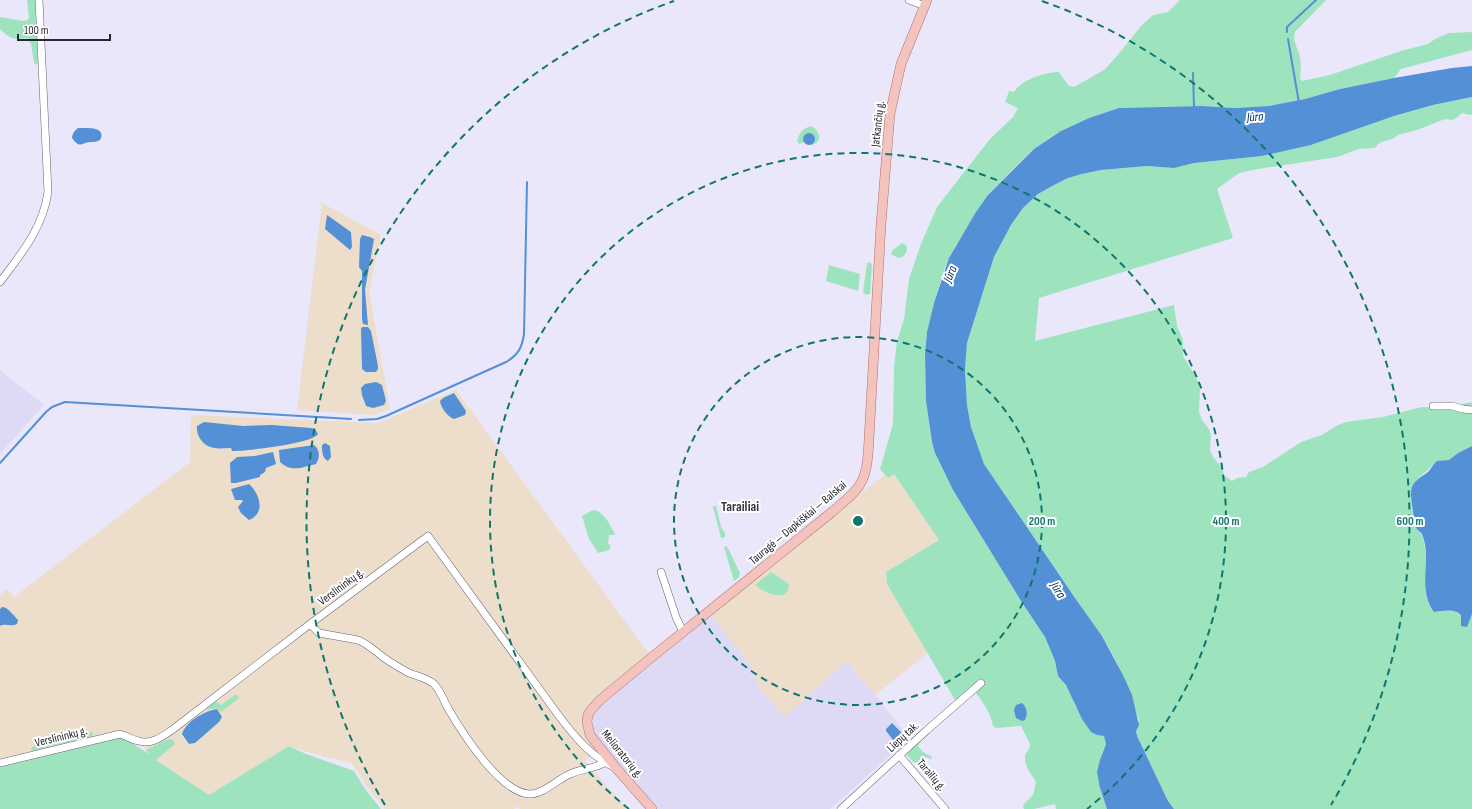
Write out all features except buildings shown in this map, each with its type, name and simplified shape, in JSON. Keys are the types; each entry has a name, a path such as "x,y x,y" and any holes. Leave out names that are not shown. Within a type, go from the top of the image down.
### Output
{"main road":[{"name":"Jatkančių g.","path":"879,256 890,114 893,96 901,64 926,3"},
{"name":"Tauragė — Dapkiškiai — Balskai","path":"591,710 600,700 832,512 857,490 866,469 869,439 879,256"},
{"name":"Melioratorių g.","path":"591,710 587,718 589,732 616,768 652,809"}],"street":[{"path":"0,282 25,250 37,230 47,206 48,192 39,0"},
{"path":"908,0 926,3"},
{"path":"1433,406 1452,406 1472,410"},
{"name":"Verslininkų g.","path":"0,763 120,734 139,741 148,742 157,740 428,536 558,716 585,748 604,763 616,768"},
{"path":"661,572 676,617 683,632"},
{"path":"310,624 319,633 364,642 399,668 427,679 434,684 440,691 447,707 470,743 504,782 520,793 536,793 570,774 596,767 604,763"},
{"name":"Liepų tak.","path":"841,809 899,755 981,683"},
{"name":"Tarailių g.","path":"899,755 945,809"}],"shaded area":[{"path":"322,203 381,235 369,291 390,409 373,415 297,410"},
{"path":"0,370 44,405 0,454"},
{"path":"456,390 649,654 586,711 582,721 585,732 597,750 585,761 627,809 520,809 517,806 514,809 385,809 366,786 352,763 325,757 289,746 209,795 150,755 139,741 128,736 0,763 0,595 7,589 14,597 190,462 191,415 378,423"},
{"path":"885,474 888,478 894,474 939,540 886,572 887,584 928,653 875,695 847,661 785,717 758,686 751,665 710,614"},
{"path":"710,614 751,665 758,686 785,716 847,661 910,738 830,809 658,809 620,766 596,735 593,728 593,717 597,709 607,700"}],"green space":[{"path":"27,0 35,0 38,63 36,65 34,63 31,44 27,38 12,38 0,29 0,17 23,21 28,20"},
{"path":"1180,0 1326,0 1295,32 1294,35 1299,54 1301,68 1300,79 1302,81 1330,75 1401,51 1428,44 1449,33 1472,32 1472,50 1401,69 1394,78 1269,106 1235,108 1202,106 1119,108 1089,118 1061,131 1034,149 1016,166 988,195 955,247 944,270 927,332 925,355 926,401 935,453 953,490 1021,601 1045,637 1055,661 1058,676 1066,685 1073,698 1075,706 1097,735 1104,735 1106,744 1102,753 1100,788 1107,809 1056,809 1055,804 1034,809 1024,809 1023,805 1033,795 1036,782 1026,764 1025,755 1030,744 1021,726 996,728 993,726 988,710 971,687 955,700 887,584 886,572 939,540 894,474 888,478 880,469 893,424 894,367 897,341 904,319 909,279 921,244 937,207 990,139 1013,117 1018,108 1005,102 1009,91 1014,92 1028,80 1053,72 1059,72 1068,85 1072,87 1076,86 1104,70 1141,26 1153,15 1168,12"},
{"path":"1472,97 1472,114 1462,113 1452,120 1445,119 1417,130 1398,135 1392,139 1379,143 1375,148 1359,149 1337,157 1239,173 1217,189 1233,238 1039,298 1035,341 1174,305 1177,326 1183,340 1183,356 1196,377 1200,388 1199,412 1211,435 1210,450 1213,457 1222,468 1224,475 1232,481 1237,478 1246,477 1249,472 1263,467 1301,442 1322,435 1336,426 1346,422 1383,417 1422,407 1443,408 1472,402 1472,446 1458,453 1449,460 1438,461 1413,485 1411,492 1415,526 1422,534 1425,545 1425,588 1430,605 1434,612 1448,611 1458,613 1461,615 1461,621 1472,614 1472,809 1174,809 1168,801 1137,736 1136,731 1139,720 1123,675 1112,653 1102,636 984,464 971,427 967,405 965,370 967,343 994,257 1011,225 1023,208 1038,194 1068,178 1101,170 1147,166 1174,168 1194,163 1262,156 1311,145 1394,116 1433,105"},
{"path":"811,126 819,134 819,140 810,145 815,140 804,138 804,142 800,144 797,142 798,136 801,132"},
{"path":"902,243 907,247 904,255 898,258 891,254 892,251"},
{"path":"870,262 872,265 870,294 866,295 863,292 867,263"},
{"path":"829,265 860,274 858,291 826,281"},
{"path":"714,506 716,506 725,537 721,538"},
{"path":"593,510 597,511 603,516 615,534 609,535 608,543 611,546 609,550 598,553 589,539 582,516"},
{"path":"726,546 740,573 739,577 734,581 724,547"},
{"path":"771,572 789,584 788,590 785,594 775,595 764,591 755,585"},
{"path":"236,694 239,698 221,712 217,708 207,710 213,703 217,702 221,705"},
{"path":"91,732 93,733 92,736 33,751 31,749 32,747"},
{"path":"923,737 918,746 923,752 932,757 932,759 925,757 916,763 913,762 907,755 907,752"},
{"path":"116,738 124,738 149,754 146,750 172,739 175,744 156,760 209,795 289,746 306,754 354,771 365,789 381,809 0,809 0,767"}],"water":[{"name":"Jūra","path":"1472,66 1472,97 1433,105 1394,116 1311,145 1262,156 1194,163 1174,168 1147,166 1101,170 1068,178 1038,194 1023,208 1011,225 994,257 967,343 965,370 967,405 971,427 984,464 1102,636 1123,675 1132,695 1139,725 1136,731 1137,736 1168,801 1174,809 1107,809 1100,788 1097,772 1106,744 1104,736 1091,732 1082,719 1066,685 1058,676 1055,661 1045,637 1021,601 953,490 935,453 926,401 925,355 927,332 934,303 949,258 976,212 988,195 1034,149 1061,131 1089,118 1119,108 1202,106 1235,108 1269,106 1394,78"},
{"path":"78,128 91,128 98,130 101,132 100,140 81,144 77,143 72,137 75,130"},
{"path":"809,133 813,135 815,139 813,143 809,145 805,143 803,139 805,135"},
{"path":"327,215 351,232 352,247 350,250 325,229"},
{"path":"362,235 374,239 365,290 368,325 363,324 362,319 362,271 359,267 360,239"},
{"path":"362,327 368,327 371,331 378,366 376,372 366,372 362,369"},
{"path":"376,382 382,385 386,401 384,405 373,408 366,406 361,388 365,384"},
{"path":"454,393 466,411 465,415 454,419 445,412 440,401"},
{"path":"204,422 243,426 272,425 311,428 315,429 318,434 313,438 292,444 232,451 231,448 210,447 201,440 197,426"},
{"path":"325,443 330,446 331,457 328,461 323,456 322,452 322,445"},
{"path":"314,445 319,454 316,464 302,468 293,468 280,462 279,450"},
{"path":"1472,446 1472,614 1467,627 1461,626 1461,615 1455,611 1448,610 1434,612 1429,603 1425,583 1425,544 1422,534 1416,528 1411,493 1413,484 1429,471 1434,463 1437,461 1449,460 1458,453"},
{"path":"273,452 276,464 266,468 265,472 260,475 260,477 231,483 230,463 237,457 255,456"},
{"path":"249,484 256,493 260,503 258,513 249,520 241,513 238,507 243,501 235,500 231,489"},
{"path":"2,607 8,610 18,620 17,624 0,626 0,609"},
{"path":"1022,703 1025,706 1027,713 1025,720 1022,721 1016,718 1014,710 1016,705"},
{"path":"217,709 222,717 219,722 195,743 189,744 182,734 187,725 201,715"},
{"path":"892,723 903,734 896,742 886,731"}],"waterway":[{"path":"1287,32 1287,27 1316,0"},
{"path":"1288,39 1299,103"},
{"path":"1193,73 1194,108"},
{"path":"359,420 377,419 386,416 506,362 514,357 519,351 524,334 527,182"},
{"path":"0,463 46,412 52,407 65,402 351,419"}],"district":[{"name":"Tarailiai","path":"740,506"}]}
